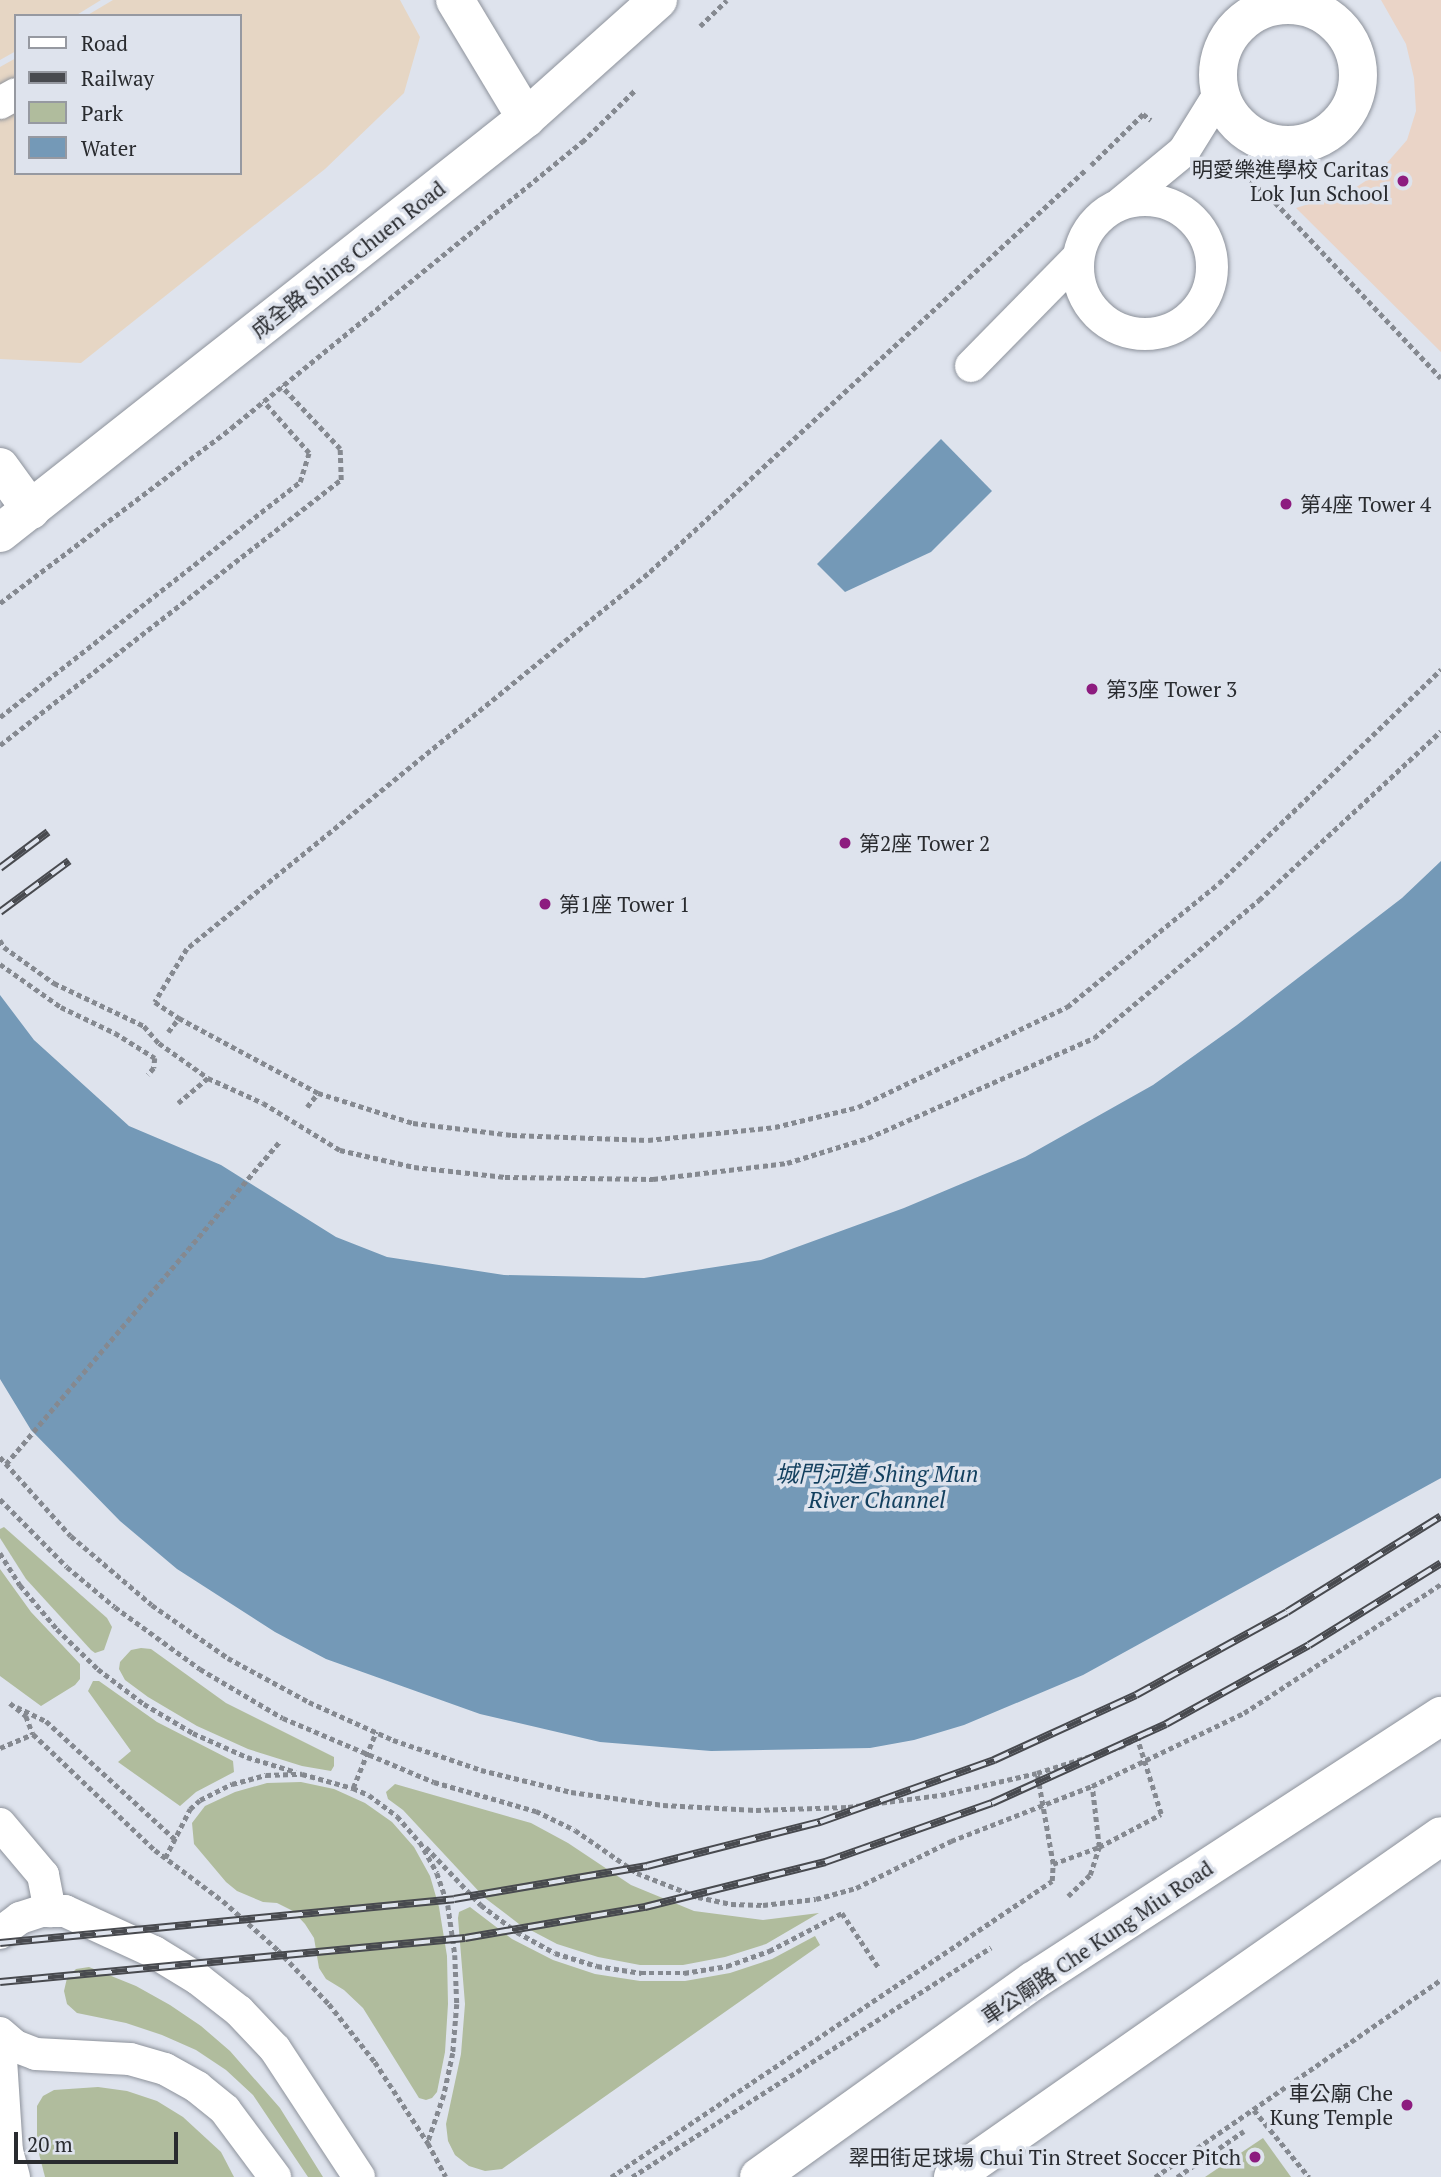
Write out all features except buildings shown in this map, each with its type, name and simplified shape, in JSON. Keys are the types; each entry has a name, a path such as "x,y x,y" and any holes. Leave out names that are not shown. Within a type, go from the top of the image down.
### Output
{"street":[{"path":"455,0 526,118"},
{"name":"成全路 Shing Chuen Road","path":"0,533 526,118 658,0"},
{"path":"1319,5 1350,42 1358,64 1358,88 1349,111 1334,129 1314,141 1291,145 1267,142 1246,131 1230,115 1220,93 1217,71 1222,50 1242,23 1271,7 1319,5"},
{"path":"0,467 31,510"},
{"name":"車公廟路 Che Kung Miu Road","path":"759,2177 1033,1981 1441,1716"},
{"path":"953,2177 1441,1836"}],"lane":[{"path":"1121,204 1146,199 1170,204 1191,217 1206,236 1213,260 1210,285 1200,307 1181,324 1162,332 1140,335 1119,329 1101,318 1086,302 1078,282 1077,258 1085,234 1100,215 1121,204 1184,151 1220,93"},
{"path":"971,366 1077,258"},
{"path":"0,1824 43,1875 50,1911"},
{"path":"1,1932 20,1918 50,1911 65,1911 86,1918 153,1952 198,1979 239,2011 275,2049 359,2177"},
{"path":"0,2033 15,2046 36,2054 130,2059 175,2075 197,2087 225,2110 275,2177"},
{"path":"0,2044 7,2151 13,2177"}],"path":[{"path":"698,28 727,0"},
{"path":"0,603 263,401 582,142 640,85"},
{"path":"1158,127 1143,114 1058,200 648,574 187,949 155,1002 179,1018 318,1093 413,1123 512,1135 648,1140 775,1127 858,1107 1067,1007 1219,883 1441,668"},
{"path":"1224,160 1275,202 1441,378"},
{"path":"0,745 341,481 340,449 281,386"},
{"path":"0,718 300,482 309,453 263,401"},
{"path":"0,940 4,947 54,983 144,1026 159,1043 208,1078 263,1103 340,1150 414,1167 505,1177 653,1179 786,1163 868,1138 1094,1038 1259,900 1441,731"},
{"path":"0,964 61,1007 114,1033 155,1058 156,1064 148,1074"},
{"path":"168,1032 179,1018"},
{"path":"150,1055 154,1050"},
{"path":"178,1103 208,1078"},
{"path":"307,1107 318,1093"},
{"path":"6,1464 280,1141"},
{"path":"0,1457 71,1536 152,1605 228,1658 309,1702 376,1732 481,1770 571,1792 663,1805 756,1810 848,1807 941,1795 1037,1773 1119,1747 1170,1720"},
{"path":"0,1499 94,1590 200,1669 283,1718 366,1756 434,1782 536,1811 575,1830 637,1873 698,1897 731,1904 763,1905 816,1899 856,1888 951,1841 1092,1786 1244,1713 1441,1584"},
{"path":"0,1553 20,1585 57,1629 98,1670 144,1704 225,1748 369,1795 397,1816 481,1905 517,1932 555,1953 597,1966 641,1973 684,1973 727,1966 769,1951 842,1913 879,1968"},
{"path":"175,1839 46,1720 10,1703 26,1716 33,1734 155,1850 223,1901 278,1950 329,2004 375,2062 428,2143 446,2177"},
{"path":"353,1788 376,1732"},
{"path":"0,1748 33,1734"},
{"path":"1054,1864 1099,1847 1161,1814 1136,1738"},
{"path":"611,2177 1052,1881 1054,1864 1037,1773"},
{"path":"164,1858 190,1809 200,1800 232,1784 266,1775 302,1774"},
{"path":"1071,1895 1090,1875 1099,1847 1092,1786"},
{"path":"421,1842 437,1873 447,1905 455,1955 457,2004 453,2053 444,2095 428,2143"},
{"path":"632,2177 1002,1940"},
{"path":"1155,2177 1441,1980"},
{"path":"1254,2110 1309,2177"},
{"path":"1177,2177 1244,2132"}],"shaded area":[{"path":"0,0 101,0 78,14 14,14 14,52 0,60"},
{"path":"113,0 400,0 420,37 404,93 325,169 81,363 0,359 0,67 14,59 14,175 242,175 242,14 89,14"},
{"name":"明愛樂進學校 Caritas Lok Jun School","path":"1381,0 1441,0 1441,352 1296,208 1352,190 1379,172 1407,140 1416,111 1414,78 1406,44"}],"green space":[{"path":"4,1527 107,1618 112,1627 104,1650 95,1653 91,1650 26,1579 0,1538 0,1529"},
{"path":"0,1569 31,1612 80,1664 80,1679 75,1685 41,1706 0,1676"},
{"path":"151,1649 226,1703 334,1757 331,1771 302,1766 248,1749 197,1726 148,1697 125,1680 119,1669 120,1662 131,1650"},
{"path":"93,1681 99,1681 157,1722 233,1761 234,1772 196,1792 180,1806 118,1762 131,1751 88,1691"},
{"path":"301,1782 334,1789 365,1803 392,1822 414,1847 430,1876 439,1907 447,1956 448,2004 445,2052 437,2092 432,2098 419,2098 363,2008 344,1990 326,1979 319,1968 314,1938 293,1911 277,1903 263,1902 237,1891 194,1844 192,1823 205,1806 235,1792 267,1783"},
{"path":"395,1784 531,1823 568,1843 631,1885 694,1911 763,1920 819,1913 766,1944 725,1957 683,1965 640,1965 598,1957 557,1944 519,1924 485,1898 403,1810 388,1799 386,1792"},
{"path":"470,1907 512,1939 553,1960 595,1974 640,1981 685,1981 730,1973 772,1959 815,1936 820,1945 502,2169 485,2171 469,2166 455,2155 448,2141 446,2124 461,2054 465,2004 458,1918 459,1912"},
{"path":"89,1967 136,1986 170,2005 201,2026 230,2051 280,2108 323,2177 308,2177 253,2095 226,2070 196,2050 126,2023 77,2013 67,2004 64,1991 67,1978 76,1969"},
{"path":"98,2087 127,2091 157,2101 183,2117 221,2152 234,2177 45,2177 37,2146 37,2106 43,2096 54,2090"},
{"name":"翠田街足球場 Chui Tin Street Soccer Pitch","path":"1263,2138 1291,2177 1205,2177"}],"water":[{"path":"941,439 992,491 931,552 845,592 817,564"},
{"name":"城門河道 Shing Mun River Channel","path":"1441,861 1441,1478 1083,1675 964,1725 914,1740 870,1748 711,1751 600,1742 480,1714 326,1659 275,1632 177,1569 120,1521 31,1430 0,1379 0,995 34,1040 129,1126 221,1165 336,1237 387,1257 504,1275 644,1278 761,1260 904,1208 1025,1157 1153,1085 1237,1025 1402,898"}],"railway":[{"path":"0,868 48,832"},
{"path":"0,912 69,861"},
{"path":"0,1943 454,1899 647,1866 820,1822 994,1760 1136,1695 1287,1612 1441,1516"},
{"path":"0,1982 465,1938 645,1907 825,1862 992,1803 1166,1724 1309,1645 1441,1563"}],"place":[{"name":"明愛樂進學校 Caritas Lok Jun School","path":"1403,181"},
{"name":"第4座 Tower 4","path":"1286,504"},
{"name":"第3座 Tower 3","path":"1092,689"},
{"name":"第2座 Tower 2","path":"845,843"},
{"name":"第1座 Tower 1","path":"545,904"},
{"name":"車公廟 Che Kung Temple","path":"1407,2105"},
{"name":"翠田街足球場 Chui Tin Street Soccer Pitch","path":"1255,2157"}]}
